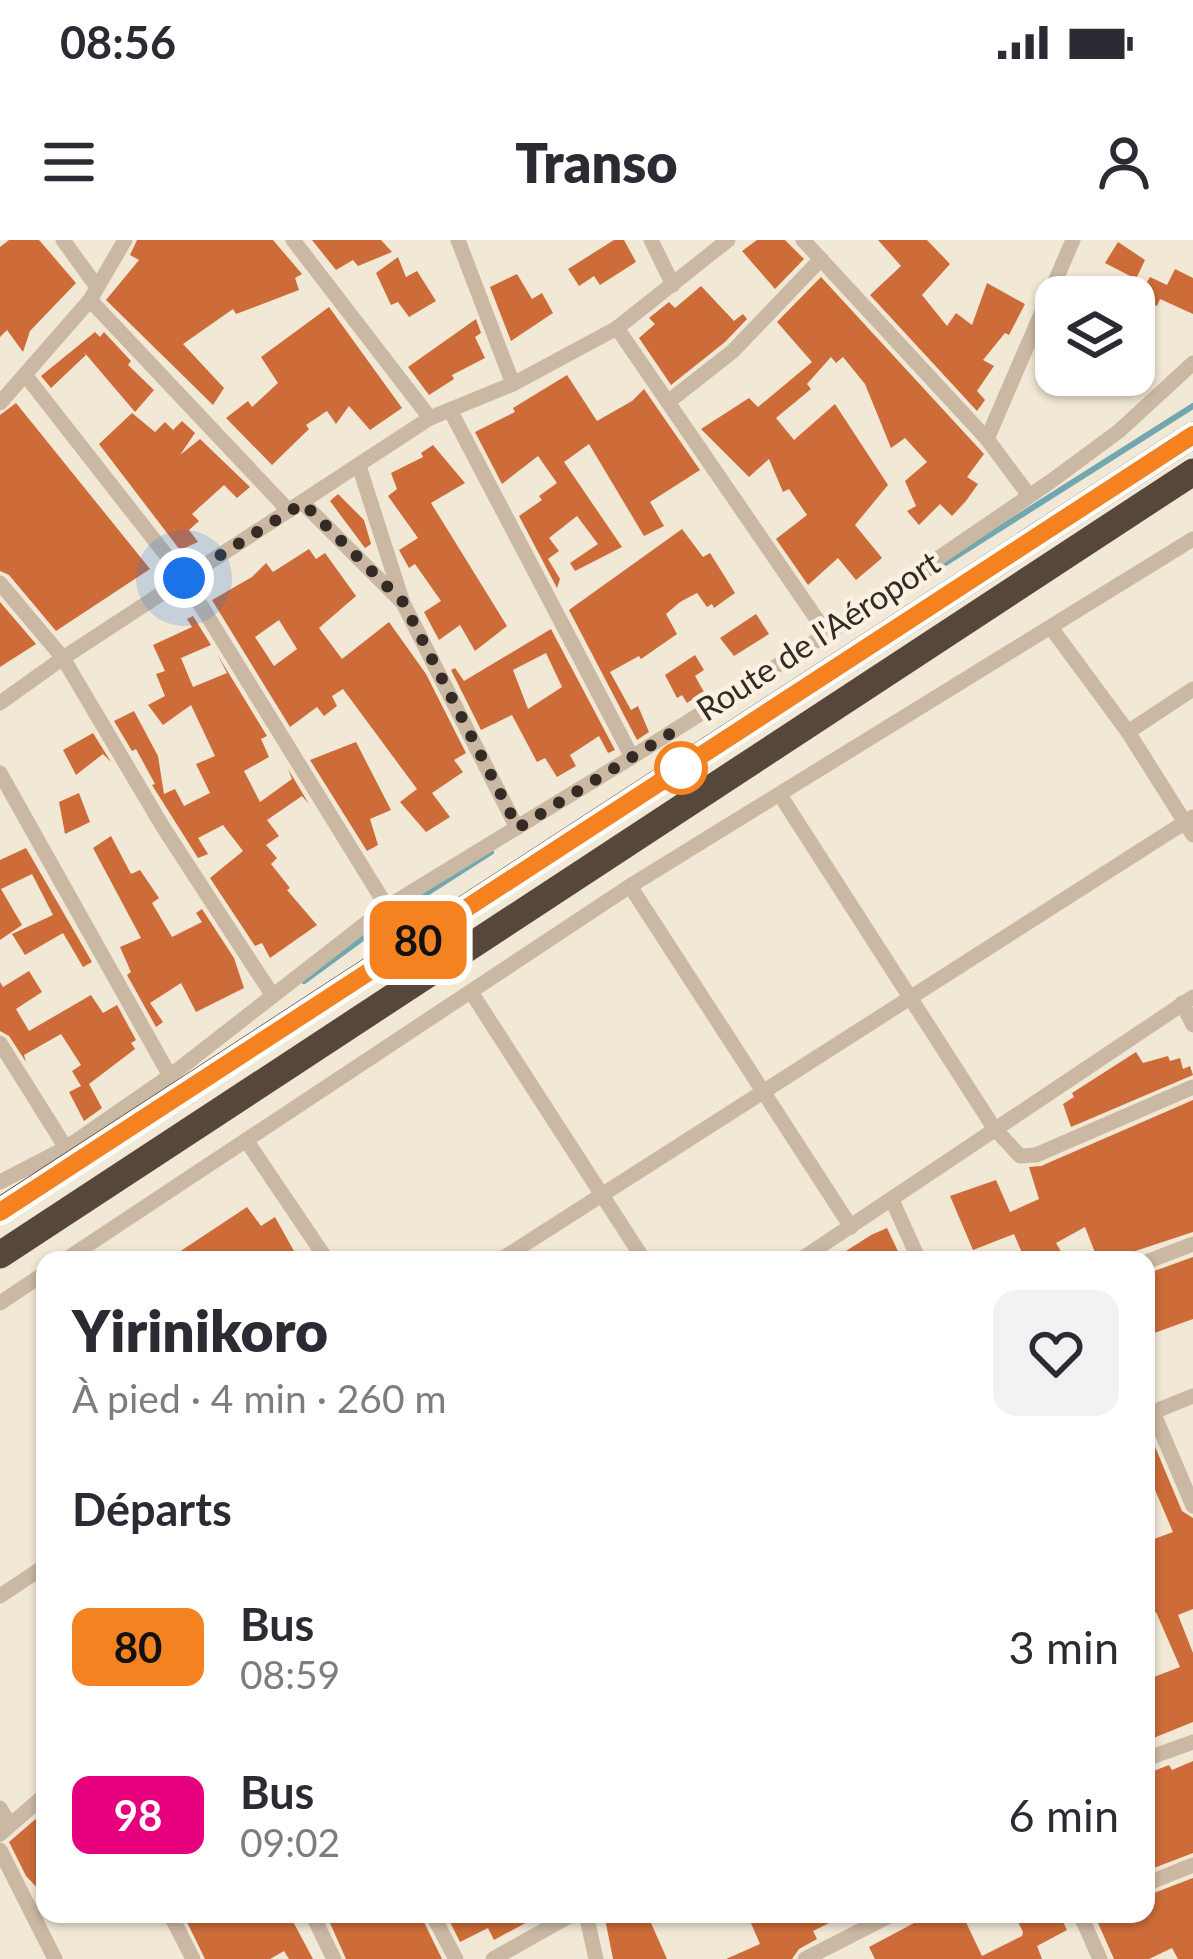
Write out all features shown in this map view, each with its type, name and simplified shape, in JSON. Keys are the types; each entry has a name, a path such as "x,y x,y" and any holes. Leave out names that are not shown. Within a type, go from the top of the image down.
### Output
{"highway":[{"name":"Route de l'Aéroport","path":"0,1211 1193,434"},
{"name":"Route de l'Aéroport","path":"0,1255 1193,472"}],"street":[{"path":"63,240 93,294 296,507 403,602"},
{"path":"0,404 93,294 125,240"},
{"path":"293,240 430,418"},
{"path":"458,240 512,384"},
{"path":"651,240 673,285"},
{"path":"0,703 430,418 512,384 617,328 728,240"},
{"path":"803,240 987,439 1028,494"},
{"path":"987,439 1073,240"},
{"path":"668,402 733,352 821,259"},
{"path":"617,328 827,634"},
{"path":"0,1182 66,1148 170,1076 387,907 827,634 1119,430 1193,363"},
{"path":"26,376 184,578 387,907"},
{"path":"451,412 632,757"},
{"path":"359,466 403,602 518,828"},
{"path":"79,1251 630,886 1193,539"},
{"path":"0,583 63,658 163,827 274,996"},
{"path":"513,1251 911,995 1190,825 1052,629"},
{"path":"1128,732 1193,689"},
{"path":"0,773 170,1076"},
{"path":"780,795 994,1128 1020,1156 1036,1155 1193,1087"},
{"path":"630,886 851,1227"},
{"path":"471,992 638,1251"},
{"path":"814,1251 1188,1000 1193,1025"},
{"path":"0,1043 66,1148"},
{"path":"246,1140 321,1251"},
{"path":"892,1200 915,1251"},
{"path":"1155,1259 1193,1244"},
{"path":"0,1303 36,1279"},
{"path":"1155,1411 1193,1396"},
{"path":"1155,1424 1193,1506"},
{"path":"0,1596 36,1572"},
{"path":"1155,1757 1193,1742"},
{"path":"0,1808 5,1829 36,1803"},
{"path":"0,1850 36,1920"},
{"path":"1155,1880 1193,1865"},
{"path":"38,1923 56,1959"},
{"path":"175,1923 194,1959"},
{"path":"317,1923 334,1959"},
{"path":"437,1923 456,1959"},
{"path":"493,1959 557,1923"},
{"path":"588,1923 596,1959"},
{"path":"806,1959 876,1923"},
{"path":"1084,1923 1100,1959"}],"building":[{"path":"9,240 39,240 76,283 30,331 23,352 7,330 0,337 0,247"},
{"path":"137,240 273,240 302,274 295,278 299,290 236,314 233,309 183,344 224,388 213,405 106,300 139,260 130,255"},
{"path":"312,240 381,240 392,252 358,266 353,260 336,270"},
{"path":"614,240 624,240 636,262 600,285 594,276 579,286 568,269"},
{"path":"757,240 785,240 804,259 775,289 742,251"},
{"path":"878,240 927,240 950,264 922,295 947,326 956,313 972,325 987,283 1025,304 1009,335 1005,333 983,360 994,366 977,391 985,400 977,411 870,295 901,266"},
{"path":"1118,242 1145,260 1137,276 1105,263"},
{"path":"398,257 406,277 417,271 436,301 409,317 398,302 391,305 376,273"},
{"path":"1175,269 1193,278 1193,314 1160,299 1155,305 1155,279 1167,285"},
{"path":"517,274 532,299 542,293 553,313 511,341 490,287"},
{"path":"821,277 984,454 967,477 978,484 966,501 952,516 940,504 919,525 907,511 916,506 905,481 927,462 905,438 891,448 865,384 843,357 836,363 831,357 807,384 811,389 776,418 794,440 835,404 888,485 855,525 882,558 856,580 838,558 808,585 776,539 807,515 789,489 783,492 769,459 749,477 701,429 749,398 758,407 812,362 777,322"},
{"path":"701,286 734,321 743,314 747,319 671,385 639,338 655,324 649,318 669,302 675,308"},
{"path":"329,307 402,408 370,430 349,406 336,424 327,411 306,425 309,429 272,465 226,418 248,401 252,407 278,383 261,357"},
{"path":"476,319 481,333 475,337 485,358 452,375 454,379 429,395 408,367"},
{"path":"95,332 100,337 104,332 154,390 135,412 84,352 51,388 41,376"},
{"path":"567,375 597,421 644,389 700,470 650,502 664,526 644,536 589,444 564,462 622,547 575,571 570,563 598,544 577,516 549,538 559,551 548,559 560,579 557,588 519,516 557,483 538,456 502,484 475,432 515,412 513,408"},
{"path":"16,403 150,569 56,631 9,575 0,571 0,415"},
{"path":"132,413 155,432 165,422 173,430 182,421 195,433 180,455 200,439 250,487 237,498 224,485 192,514 199,521 189,530 198,542 180,550 99,444"},
{"path":"433,445 465,483 431,503 507,626 475,651 460,625 439,640 424,612 441,601 415,564 409,568 399,550 418,538 388,496 397,489 391,473 423,457 421,453"},
{"path":"338,494 364,520 371,544 365,548 330,501"},
{"path":"682,529 703,557 710,553 735,593 714,608 712,604 707,607 697,593 680,602 666,614 677,634 641,659 610,672 631,710 638,706 649,732 637,740 569,610"},
{"path":"309,549 316,559 325,553 356,596 319,628 342,659 389,622 426,674 466,753 454,760 463,772 432,793 450,817 426,832 400,802 417,789 343,689 332,696 337,706 324,716 317,707 290,727 212,600 252,577 266,563 273,572","holes":["279,620 297,649 274,666 255,637"]},
{"path":"0,602 36,644 0,667"},
{"path":"756,614 769,634 734,656 720,638"},
{"path":"193,616 211,645 181,658 193,687 227,673 217,654 267,736 261,739 269,757 244,771 260,802 292,779 288,769 309,804 302,796 267,820 279,836 266,845 277,858 271,864 290,888 287,890 317,925 270,958 262,943 255,946 210,878 243,851 223,825 198,838 208,854 198,858 152,785 136,749 132,751 114,721 134,711 158,756 164,794 175,789 184,806 210,793 196,764 215,756 191,705 163,725 148,705 165,696 156,674 165,671 153,645 192,627 187,619"},
{"path":"551,629 615,750 608,753 599,736 570,755 576,766 557,777 545,758 537,762 512,715 481,730 451,670 455,668 464,681","holes":["546,653 562,687 528,709 513,670"]},
{"path":"695,655 704,670 695,676 704,692 687,703 682,695 677,698 665,675"},
{"path":"93,733 111,762 103,754 76,775 63,750"},
{"path":"356,742 391,810 370,819 378,845 367,851 310,760"},
{"path":"79,793 90,822 65,834 59,802"},
{"path":"111,836 131,874 140,870 159,898 152,903 172,937 202,922 196,913 202,909 234,958 244,988 196,1012 181,983 150,1003 163,1022 156,1027 127,975 131,972 120,947 141,938 93,848"},
{"path":"26,848 92,962 83,967 63,933 25,955 12,934 53,915 32,874 1,889 22,925 0,940 0,860"},
{"path":"29,971 42,992 16,1009 29,1031 91,995 103,1013 117,1005 136,1040 131,1043 135,1049 89,1084 102,1108 84,1121 69,1092 81,1086 72,1071 81,1065 61,1034 24,1055 26,1062 9,1036 0,1031 0,982 3,987"},
{"path":"1136,1052 1143,1063 1180,1058 1183,1069 1190,1066 1193,1075 1071,1127 1063,1104 1074,1097 1072,1093"},
{"path":"1193,1100 1193,1232 1135,1251 1094,1251 1085,1227 1056,1243 1061,1251 1021,1251 1014,1234 973,1250 950,1196 996,1180 1010,1212 1039,1199 1029,1167 1041,1166"},
{"path":"247,1207 261,1226 275,1217 294,1251 181,1251"},
{"path":"887,1228 898,1251 846,1251"},
{"path":"1193,1257 1193,1319 1155,1333 1155,1271"},
{"path":"1155,1447 1182,1511 1193,1518 1193,1609 1178,1615 1193,1653 1193,1722 1155,1737 1155,1677 1180,1667 1155,1612 1155,1539 1173,1532 1155,1490"},
{"path":"1193,1761 1193,1853 1155,1868 1155,1770 1169,1765 1172,1770"},
{"path":"36,1819 36,1887 26,1876 9,1842"},
{"path":"1193,1878 1193,1959 1178,1959 1172,1948 1149,1959 1114,1959 1098,1923 1155,1923 1155,1893"},
{"path":"187,1923 294,1923 313,1959 289,1959 284,1951 270,1959 205,1959"},
{"path":"330,1923 424,1923 442,1959 346,1959"},
{"path":"450,1923 525,1923 494,1940 488,1928 460,1942"},
{"path":"606,1923 651,1923 667,1959 613,1959"},
{"path":"751,1923 829,1923 813,1931 817,1939 792,1959 726,1959 760,1944"},
{"path":"914,1923 966,1923 982,1956 1022,1936 1018,1923 1064,1923 1067,1930 1037,1946 1042,1959 875,1959 869,1947"}],"waterway":[{"path":"917,581 1193,406"},
{"path":"304,981 491,852"}],"bus line":[{"name":"80","path":"0,1212 1193,435"}],"route":[{"path":"184,578 303,503 403,602 518,828 671,733 681,768"}]}
